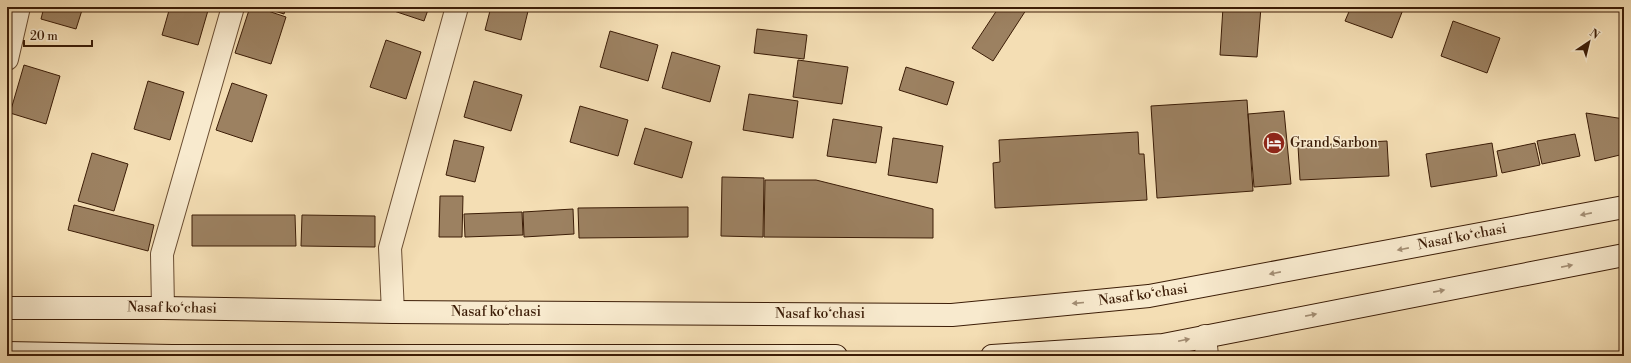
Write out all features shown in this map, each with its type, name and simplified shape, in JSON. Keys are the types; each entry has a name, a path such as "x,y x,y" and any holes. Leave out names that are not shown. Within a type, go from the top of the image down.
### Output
{"main road":[{"path":"7,59 19,7"},
{"path":"163,308 162,254 233,7"},
{"path":"393,312 390,248 457,7"},
{"name":"Nasaf ko‘chasi","path":"7,308 163,308 393,312 952,314 1150,296 1624,207"},
{"path":"992,356 1163,345 1206,346 1624,255"},
{"path":"7,353 172,356 836,356"}],"building":[{"path":"44,7 83,7 76,29 41,19"},
{"path":"170,7 209,7 198,45 162,35"},
{"path":"250,7 256,7 286,17 271,64 235,53"},
{"path":"262,7 286,7 284,14"},
{"path":"389,7 429,7 424,21 388,9"},
{"path":"491,7 529,7 521,40 485,30"},
{"path":"999,7 1028,7 993,61 972,48"},
{"path":"1223,7 1261,7 1257,57 1220,55"},
{"path":"1351,7 1404,7 1392,38 1345,21"},
{"path":"1453,21 1500,38 1487,73 1441,56"},
{"path":"757,29 807,35 804,59 754,53"},
{"path":"610,31 658,45 648,81 600,67"},
{"path":"386,40 421,52 406,99 370,87"},
{"path":"672,52 720,66 710,102 662,88"},
{"path":"798,60 848,67 842,104 793,97"},
{"path":"24,65 60,76 46,124 10,113"},
{"path":"906,67 954,82 947,105 899,90"},
{"path":"148,81 184,92 170,140 134,129"},
{"path":"474,81 522,95 511,131 464,117"},
{"path":"232,83 267,95 252,142 216,130"},
{"path":"749,94 798,101 793,138 743,130"},
{"path":"1247,100 1253,191 1157,198 1151,106"},
{"path":"580,106 628,120 618,156 570,142"},
{"path":"1284,111 1291,184 1254,187 1248,114"},
{"path":"1586,113 1624,119 1624,154 1595,161"},
{"path":"833,119 882,127 876,163 827,156"},
{"path":"645,128 692,142 682,178 634,164"},
{"path":"1138,132 1139,154 1144,154 1147,200 995,208 993,163 1000,162 999,140"},
{"path":"1575,134 1580,156 1542,164 1537,141"},
{"path":"893,138 943,146 937,183 888,175"},
{"path":"454,140 484,147 475,182 446,175"},
{"path":"1387,141 1389,176 1300,180 1298,146"},
{"path":"1492,143 1497,176 1431,187 1426,154"},
{"path":"1535,143 1540,165 1502,173 1497,151"},
{"path":"92,153 128,164 114,211 78,201"},
{"path":"722,177 764,178 763,237 721,236"},
{"path":"765,180 816,180 933,209 933,238 764,237"},
{"path":"440,196 463,196 462,237 439,237"},
{"path":"74,205 154,225 148,251 68,230"},
{"path":"688,207 688,237 579,238 578,208"},
{"path":"573,209 574,234 524,237 523,212"},
{"path":"522,212 523,235 465,237 464,214"},
{"path":"192,215 295,215 296,246 192,246"},
{"path":"302,215 375,216 375,247 301,246"}],"place":[{"name":"Grand Sarbon","path":"1274,143"}]}
